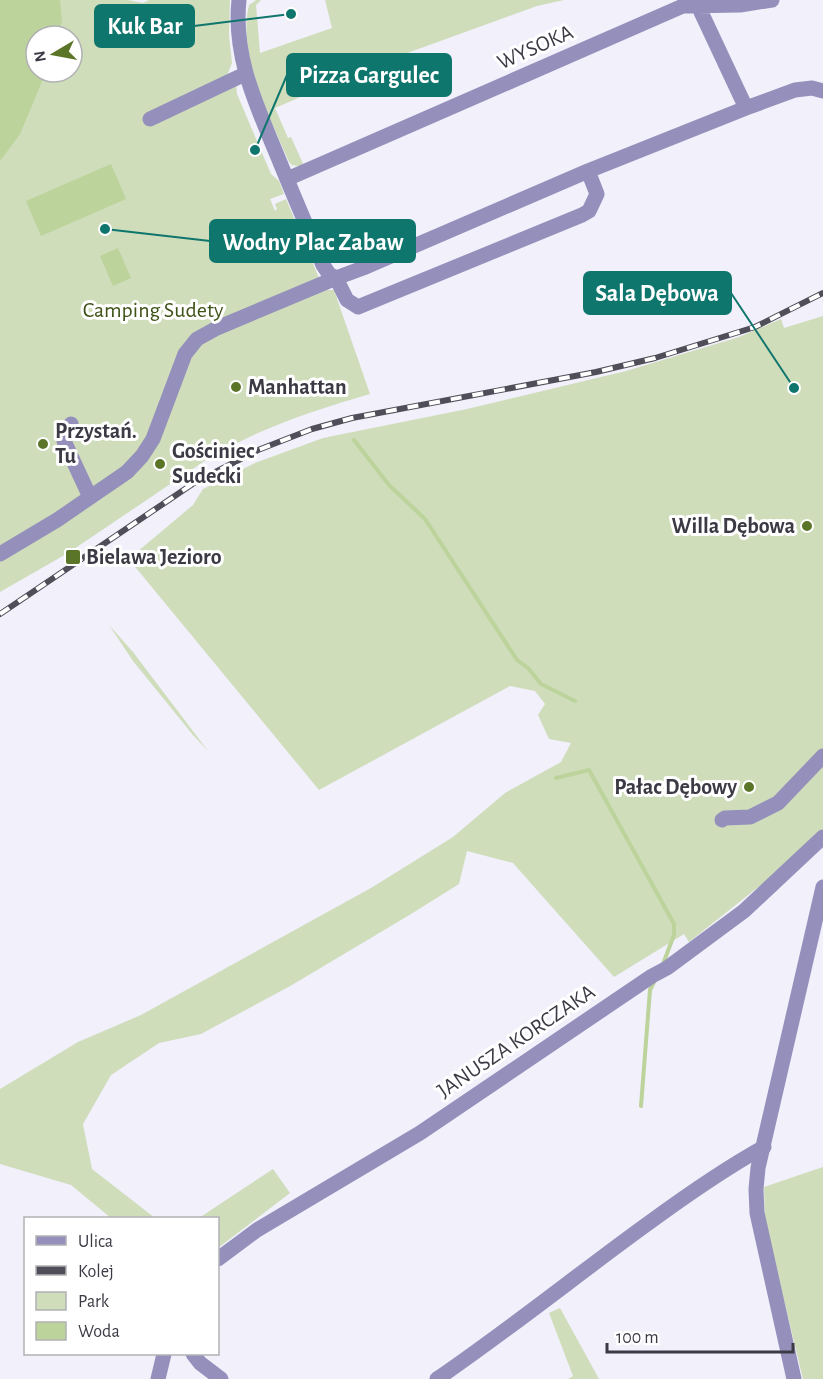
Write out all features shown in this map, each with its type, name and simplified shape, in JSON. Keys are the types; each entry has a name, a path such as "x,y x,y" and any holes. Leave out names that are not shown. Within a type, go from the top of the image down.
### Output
{"street":[{"path":"239,0 238,35 245,74 323,265 329,274 336,278 347,300 358,307 589,211 597,194 588,171"},
{"name":"WYSOKA","path":"287,179 683,6 699,3 750,4 772,0"},
{"path":"699,3 746,108"},
{"path":"150,119 245,74"},
{"path":"0,554 127,472 153,439 180,363 189,347 197,339 217,328 588,171 746,108 795,90 812,88 823,91"},
{"path":"70,424 63,436 90,497"},
{"path":"722,820 750,817 778,803 823,756"},
{"name":"JANUSZA KORCZAKA","path":"219,1258 257,1230 420,1133 667,968 744,911 823,837"},
{"path":"806,853 823,852"},
{"path":"794,1379 757,1213 756,1189 823,887"},
{"path":"437,1379 501,1335 574,1277 726,1167 764,1147"},
{"path":"158,1379 164,1355"},
{"path":"194,1355 200,1363 221,1379"}],"green space":[{"name":"Camping Sudety","path":"21,0 128,0 143,3 149,0 230,0 229,36 232,63 228,73 232,84 236,83 237,94 271,174 279,181 284,194 270,199 275,211 277,209 275,204 286,199 324,290 334,290 370,394 288,421 229,447 209,458 68,553 0,592 0,132 24,58 24,84 84,84 84,24 62,24"},
{"path":"256,0 261,0 256,5 260,53 332,28 325,0 564,0 537,6 377,64 275,108 305,168 299,170 298,166 289,162 265,106 251,65 246,24 249,5"},
{"path":"823,316 823,835 783,872 757,888 689,942 684,934 614,977 513,863 467,851 459,884 292,985 201,1034 159,1043 111,1075 83,1124 92,1169 154,1217 110,1217 71,1185 0,1164 0,1089 78,1042 141,1015 371,888 453,837 505,793 561,762 571,743 549,739 538,715 545,704 535,691 510,686 319,790 127,557 137,552 193,505 203,489 255,463 323,438 467,409 626,371 739,337 781,319 784,328"},
{"path":"109,625 133,652 208,751 133,661"},
{"path":"823,1167 823,1379 803,1379 765,1221 764,1187"},
{"path":"273,1169 290,1193 219,1247 219,1217 201,1217"},
{"path":"560,1308 599,1379 568,1379 573,1376 549,1313"}],"water":[{"path":"0,0 60,0 62,24 24,24 24,84 41,84 20,134 0,161"},
{"path":"111,164 126,199 41,236 26,201"},
{"path":"118,248 131,278 113,286 100,256"}],"waterway":[{"path":"354,440 389,485 425,519 517,660 528,668 541,684 575,701"},
{"path":"556,778 589,770 674,924 674,935 663,964"},
{"path":"641,1106 650,990 654,982"}],"railway":[{"path":"0,614 194,483 258,450 312,429 352,418 596,372 655,358 755,327 823,293"}],"place":[{"name":"Kuk Bar","path":"291,14"},
{"name":"Pizza Gargulec","path":"255,150"},
{"name":"Wodny Plac Zabaw","path":"105,229"},
{"name":"Manhattan","path":"236,387"},
{"name":"Sala Dębowa","path":"794,388"},
{"name":"Przystań. Tu","path":"43,444"},
{"name":"Gościniec Sudecki","path":"160,464"},
{"name":"Willa Dębowa","path":"807,526"},
{"name":"Bielawa Jezioro","path":"73,557"},
{"name":"Pałac Dębowy","path":"749,787"}]}
